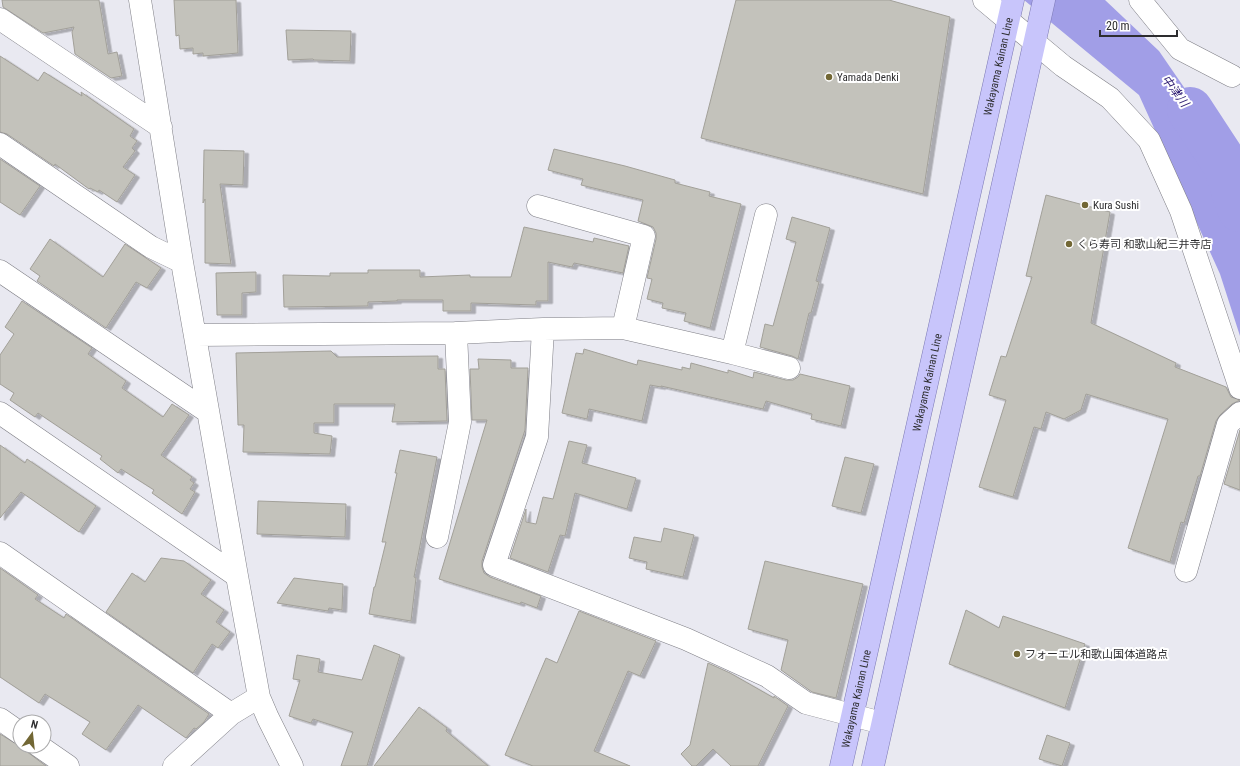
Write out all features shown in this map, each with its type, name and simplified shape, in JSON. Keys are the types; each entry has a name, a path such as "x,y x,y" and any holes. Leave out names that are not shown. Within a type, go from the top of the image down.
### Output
{"main road":[{"name":"Wakayama Kainan Line","path":"841,766 1012,8"},
{"path":"872,766 1035,43 1041,10"}],"street":[{"path":"140,0 182,262 259,697 292,766"},
{"path":"984,0 1012,8 1035,43 1063,66 1110,98 1150,140 1182,211 1240,388"},
{"path":"1140,0 1180,49 1232,76"},
{"path":"0,19 161,127"},
{"path":"0,144 151,247 182,262"},
{"path":"538,206 644,236 623,328"},
{"path":"732,353 766,215"},
{"path":"0,272 208,412"},
{"path":"196,335 456,333 543,329 623,328 732,353 789,368"},
{"path":"543,329 537,437 494,565 686,638 767,676 806,703 882,723"},
{"path":"437,537 460,422 456,333"},
{"path":"0,413 237,576"},
{"path":"1186,571 1228,424 1240,413"},
{"path":"0,553 231,714"},
{"path":"174,766 231,714 259,697"},
{"path":"0,719 12,727"},
{"path":"51,754 68,766"}],"water":[{"path":"1024,0 1105,0 1159,51 1214,131 1240,206 1240,336 1220,274 1139,95"}],"building":[{"path":"2,0 99,0 108,54 117,52 122,76 111,78 75,54 72,32 74,27 43,33 3,7"},
{"path":"174,0 236,0 238,53 203,56 203,53 193,54 193,48 180,49 179,35 176,36"},
{"name":"Yamada Denki","path":"736,0 889,0 950,17 923,194 701,138"},
{"path":"286,30 351,31 350,61 313,59 288,60"},
{"path":"0,56 38,81 44,72 82,96 81,92 134,129 130,136 137,141 132,148 135,151 123,167 135,175 117,202 99,190 98,192 90,188 89,189 55,164 54,166 7,134 0,132"},
{"path":"554,149 675,180 675,183 710,192 709,196 741,204 710,328 684,321 686,313 662,308 663,303 647,299 652,279 647,278 656,233 653,227 638,221 643,200 581,185 583,179 548,170"},
{"path":"204,150 244,151 243,185 220,184 231,264 205,263 205,199 203,203"},
{"path":"0,159 40,186 20,215 0,202"},
{"path":"1046,195 1110,212 1091,323 1176,363 1175,367 1226,387 1231,397 1240,400 1232,404 1216,421 1184,523 1181,522 1170,562 1128,548 1168,419 1086,394 1081,410 1064,419 1046,412 1041,429 1034,427 1013,497 979,487 1006,400 989,395 1001,356 1006,357 1032,277 1026,276"},
{"path":"792,217 830,228 816,281 819,282 811,313 809,313 798,359 760,347 765,324 773,326 796,242 786,239"},
{"path":"524,227 593,242 594,238 629,246 623,273 574,263 572,267 548,262 548,301 536,301 536,305 471,303 471,311 443,311 443,300 397,300 368,302 368,306 284,307 283,275 330,276 330,273 368,273 368,270 420,270 420,277 470,275 470,277 511,277"},
{"path":"50,239 103,277 125,244 161,268 147,288 136,282 106,328 37,281 40,276 30,269"},
{"path":"256,272 256,292 242,293 242,315 217,315 216,273"},
{"path":"22,301 92,348 88,354 126,381 122,388 163,417 172,404 189,415 161,455 192,477 190,480 194,483 190,489 195,492 182,514 152,493 154,490 121,469 118,473 100,459 102,456 38,413 35,417 10,400 14,393 0,384 0,355 14,334 5,327"},
{"path":"584,349 637,365 638,360 682,370 682,367 690,369 691,363 728,373 728,370 753,378 754,372 786,380 793,380 800,374 850,386 841,426 811,419 812,414 766,401 763,409 661,386 650,385 642,421 589,409 587,419 562,413 576,353 583,354"},
{"path":"331,351 337,357 438,356 438,369 445,369 447,421 392,422 395,404 334,404 334,423 314,423 314,433 332,436 330,454 243,452 244,425 238,425 236,353"},
{"path":"478,359 511,360 511,368 528,368 525,430 482,561 482,567 484,573 490,577 541,596 537,608 521,602 520,604 439,579 487,420 472,420 470,369 479,369"},
{"path":"1240,430 1240,490 1224,484"},
{"path":"569,441 587,445 582,463 636,478 627,509 575,493 565,536 560,535 548,572 510,558 526,509 526,522 536,524 543,497 553,499"},
{"path":"0,445 25,463 27,459 96,506 79,532 21,492 0,518"},
{"path":"400,450 437,457 414,577 416,578 411,621 369,614 374,587 386,542 382,542 397,473 395,473"},
{"path":"845,457 874,464 861,513 832,506"},
{"path":"258,501 346,504 345,537 257,534"},
{"path":"664,528 694,535 683,577 646,569 647,562 629,558 634,537 661,542"},
{"path":"161,558 184,561 211,580 201,594 224,610 216,622 230,632 218,648 212,644 193,673 106,612 132,573 145,582"},
{"path":"765,561 863,584 836,698 812,692 781,670 788,640 748,629"},
{"path":"0,568 38,595 35,599 64,618 66,614 209,714 204,722 196,729 194,728 186,738 138,705 106,750 82,734 90,722 45,694 39,703 0,677"},
{"path":"294,578 343,584 342,610 329,608 328,611 277,603"},
{"name":"フォーエル和歌山国体道路点","path":"966,610 999,628 1003,616 1085,644 1065,708 949,664"},
{"path":"579,611 656,641 640,676 628,671 594,751 630,766 533,766 505,755 546,658 557,663"},
{"path":"374,645 400,655 367,766 341,766 353,732 313,719 311,723 289,716 300,680 293,679 297,655 320,659 318,672 362,680"},
{"path":"708,663 730,673 774,698 774,696 788,706 758,766 731,766 713,749 696,766 692,766 681,754 690,745"},
{"path":"419,707 447,728 446,731 488,766 374,766"},
{"path":"0,734 12,741 12,754 30,754 46,766 0,766"},
{"path":"1047,735 1070,743 1062,766 1039,759"}],"waterway":[{"name":"中津川","path":"1190,110 1226,165 1240,209"}],"place":[{"name":"Yamada Denki","path":"829,77"},
{"name":"Kura Sushi","path":"1085,205"},
{"name":"くら寿司 和歌山紀三井寺店","path":"1069,244"},
{"name":"フォーエル和歌山国体道路点","path":"1017,654"}]}
